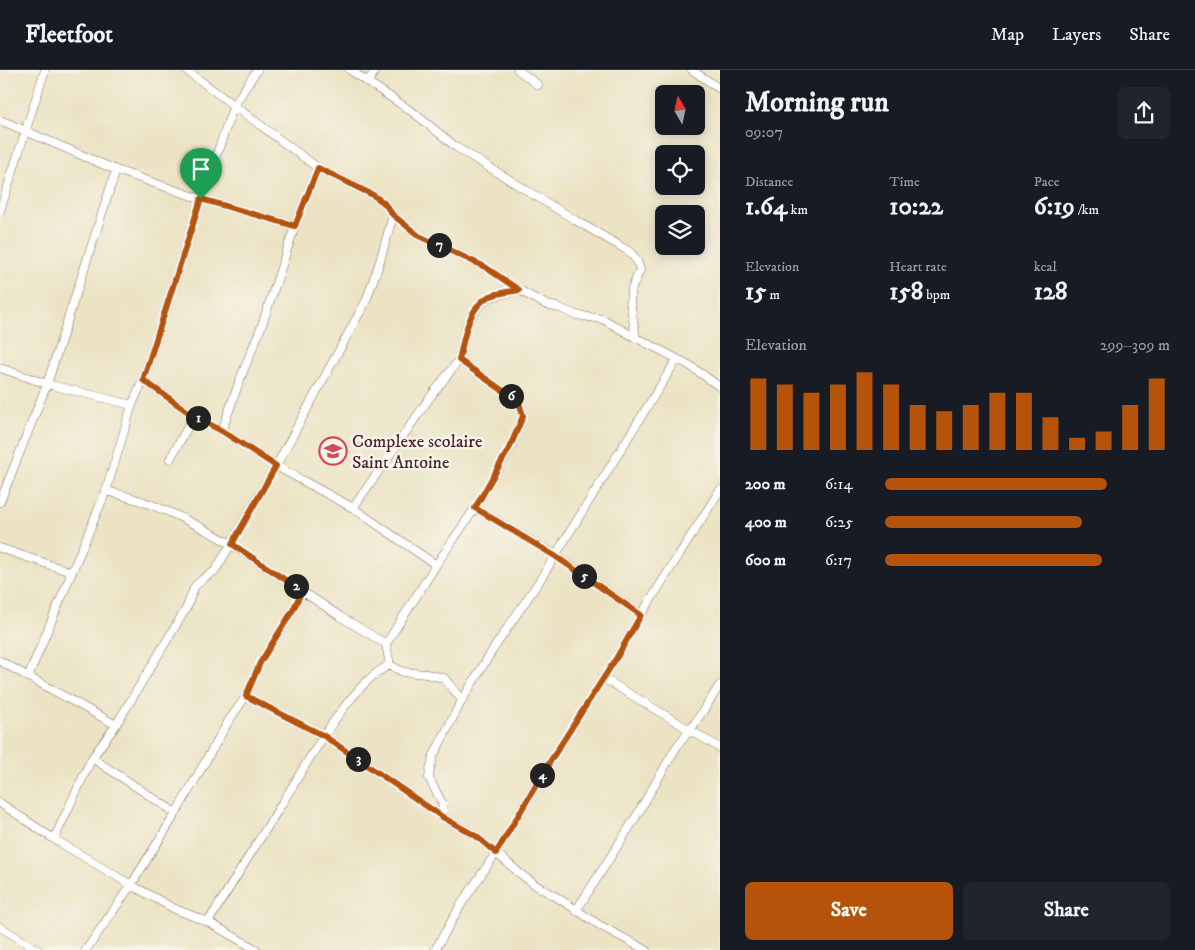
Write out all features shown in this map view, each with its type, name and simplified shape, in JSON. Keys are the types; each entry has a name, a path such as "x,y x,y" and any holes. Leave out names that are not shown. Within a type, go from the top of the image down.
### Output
{"street":[{"path":"0,211 45,70"},
{"path":"186,70 318,168 373,195 384,203 393,215 419,236 485,267 519,290 548,305 576,315 603,318 636,338 677,359 720,387"},
{"path":"28,676 106,491 132,405 143,380 201,199 234,105 257,70"},
{"path":"350,70 414,113 456,147 630,252 637,261 640,270 632,288 630,301 636,338"},
{"path":"367,82 376,70"},
{"path":"518,70 538,85"},
{"path":"692,70 720,89"},
{"path":"0,120 116,170 201,199 295,226"},
{"path":"222,431 238,382 262,325 295,226 318,168"},
{"path":"0,502 46,384 116,170"},
{"path":"54,839 92,758 116,725 188,608 195,586 215,572 276,466 366,300 380,261 393,215"},
{"path":"353,508 408,428 459,360 467,325 477,308 488,298 519,290"},
{"path":"444,818 442,803 429,778 430,770 433,758 462,700 626,444 677,359"},
{"path":"390,665 386,644 475,508 510,447 523,416 519,402 459,360"},
{"path":"0,368 46,384 132,405"},
{"path":"143,380 194,416 222,431 276,466 353,508 436,565"},
{"path":"170,459 194,416"},
{"path":"439,949 462,902 496,853 551,760 720,490"},
{"path":"106,491 134,497 154,505 232,544 386,644"},
{"path":"475,508 555,556 641,615"},
{"path":"0,548 71,572"},
{"path":"86,950 131,885 176,813 228,722 246,696 260,663 293,610 302,591"},
{"path":"0,662 116,725"},
{"path":"390,665 404,672 444,678 462,700"},
{"path":"208,922 324,736 347,704 370,678 390,665"},
{"path":"603,678 720,748"},
{"path":"576,911 619,844 676,746 720,685"},
{"path":"246,696 324,736 444,818 476,836 522,876 576,911 646,950"},
{"path":"92,758 176,813"},
{"path":"0,803 54,839 131,885 175,909 208,922 257,950"},
{"path":"0,927 38,950"}],"place":[{"name":"Complexe scolaire Saint Antoine","path":"333,451"}],"route":[{"path":"318,168 373,195 384,203 393,215 419,236 485,267 519,290 488,298 477,308 467,325 459,360 519,402 523,416 510,447 475,508 555,556 641,615 496,853 476,836 444,818 324,736 246,696 260,663 293,610 302,591 232,544 276,466 222,431 194,416 143,380 201,199 295,226 318,168"}]}
